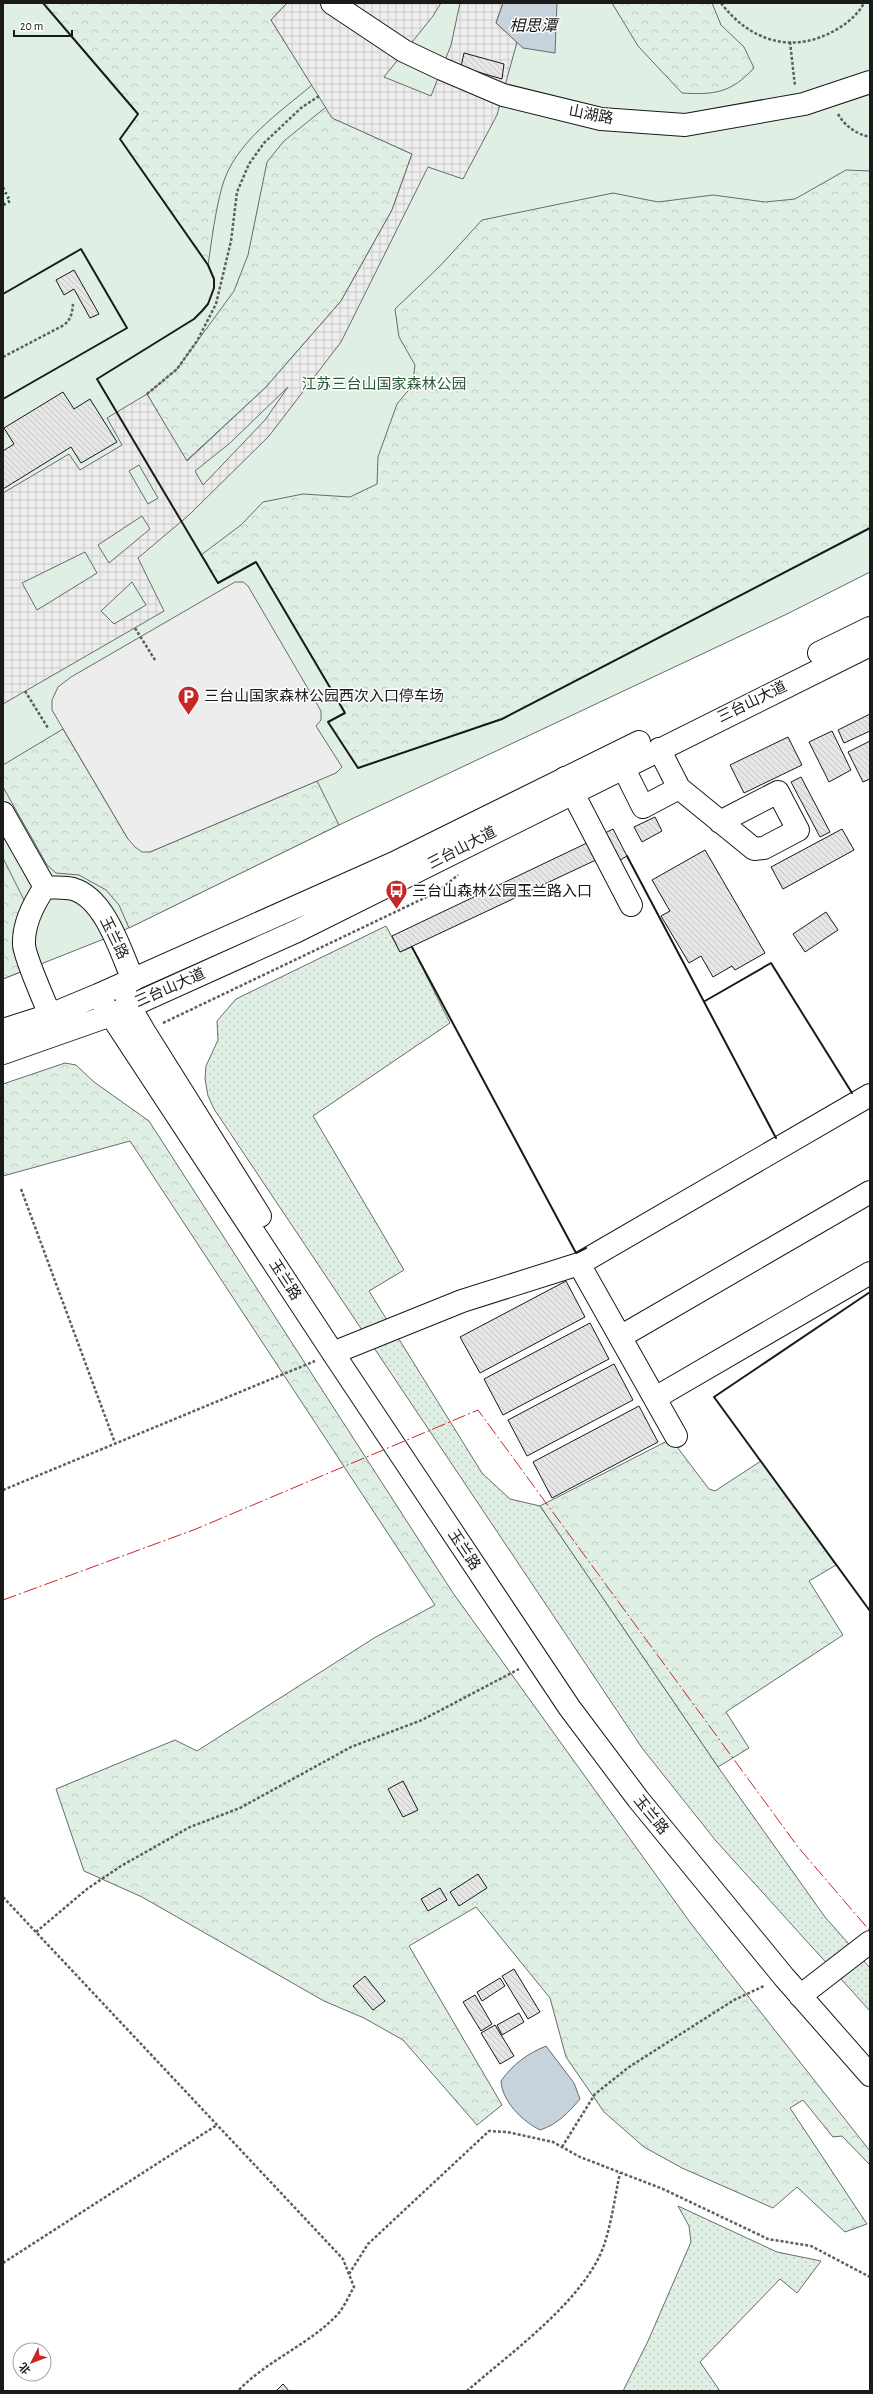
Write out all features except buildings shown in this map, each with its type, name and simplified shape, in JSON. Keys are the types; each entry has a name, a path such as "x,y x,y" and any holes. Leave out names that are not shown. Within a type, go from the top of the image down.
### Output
{"street":[{"name":"山湖路","path":"332,3 404,52 442,69 503,95 601,119 685,125 797,105 870,82"},
{"name":"三台山大道","path":"3,1053 121,1011 297,931 569,785 870,628"},
{"name":"三台山大道","path":"3,1030 50,1015 98,995 569,785 623,767 870,645"},
{"path":"659,749 679,788 720,822"},
{"path":"623,767 643,806 679,788"},
{"path":"569,785 631,905"},
{"path":"3,813 45,887 34,903 26,931 24,946 50,1015"},
{"name":"玉兰路","path":"45,887 74,889 91,901 108,920 127,982 121,1011"},
{"name":"玉兰路","path":"98,995 121,1011 537,1659 629,1787 784,1977 806,1992 870,2053"},
{"path":"338,1351 462,1302 579,1264 870,1095"},
{"path":"620,1337 870,1192"},
{"path":"579,1264 676,1436"},
{"path":"655,1398 870,1273"},
{"name":"玉兰路","path":"338,1351 594,1717 870,2075"},
{"path":"806,1992 870,1942"}],"path":[{"path":"721,3 732,18 751,32 773,41 790,42 820,39 843,26 864,3"},
{"path":"790,42 797,105"},
{"path":"832,95 841,119 859,135 870,137"},
{"path":"147,394 177,369 197,341 216,304 231,241 237,192 249,164 264,143 301,108 319,96"},
{"path":"3,356 64,325 72,314 73,304"},
{"path":"135,628 155,660"},
{"path":"25,691 48,728"},
{"path":"21,1189 115,1444"},
{"path":"3,1490 338,1351"},
{"path":"36,1932 87,1889 121,1866 190,1827 240,1808 351,1747 422,1720 537,1659"},
{"path":"3,1896 343,2259 354,2287 339,2313 298,2348 250,2379 238,2391"},
{"path":"562,2147 595,2094 629,2067 734,2000 784,1977"},
{"path":"3,2263 217,2125"},
{"path":"349,2274 368,2244 489,2131 507,2132 553,2142 580,2157 663,2189 768,2239 811,2246 870,2277"},
{"path":"467,2391 527,2341 561,2308 583,2281 605,2243 620,2173"}],"green space":[{"name":"江苏三台山国家森林公园","path":"3,3 870,3 870,572 787,614 339,825 114,935 3,979"},
{"path":"43,3 287,3 271,20 312,85 259,130 236,156 228,171 217,206 208,265 120,139 138,114"},
{"path":"612,3 712,3 721,25 744,47 754,68 738,83 721,91 713,93 682,93 638,46"},
{"path":"326,107 333,118 412,154 392,210 341,301 266,387 186,461 147,394 177,369 234,291 248,255 267,162 284,141"},
{"path":"846,170 870,171 870,528 502,719 358,768 328,722 345,712 256,562 218,583 201,555 241,525 263,502 303,494 350,497 377,484 378,457 397,404 412,386 415,365 399,337 395,309 441,265 482,220 613,193 658,202 713,195 765,202 795,199"},
{"path":"63,729 128,839 150,852 317,781 339,825 129,928 119,905 106,890 79,875 56,873 47,865 3,787 3,765"},
{"path":"3,858 25,902 25,970 3,979"},
{"path":"386,926 400,952 412,947 450,1023 313,1116 404,1270 369,1291 482,1473 510,1499 540,1506 718,1767 825,1917 870,1968 870,2011 716,1841 642,1748 214,1109 208,1096 205,1079 206,1066 218,1040 217,1021 236,999"},
{"path":"65,1063 76,1065 94,1082 149,1121 453,1593 692,1925 870,2151 870,2165 842,2136 833,2137 803,2100 790,2108 867,2224 845,2232 797,2187 773,2208 682,2168 644,2147 604,2112 566,2057 550,1998 476,1907 409,1946 502,2105 477,2125 403,2040 364,2018 324,2001 142,1897 84,1871 56,1789 175,1740 197,1751 374,1638 435,1605 130,1141 3,1176 3,1084"},
{"path":"671,1439 709,1489 715,1491 761,1461 836,1565 809,1581 843,1635 726,1712 749,1748 718,1767 540,1506"},
{"path":"678,2206 777,2252 821,2261 797,2293 780,2279 700,2362 720,2391 623,2391 648,2341 691,2242 689,2226"}],"shaded area":[{"path":"287,3 441,3 433,16 384,77 431,96 451,45 460,3 503,3 496,23 517,42 497,115 463,179 428,167 341,342 269,436 189,515 138,558 164,611 3,704 3,493 69,454 80,470 122,445 107,418 147,394 187,461 266,387 341,301 392,210 412,154 332,118 271,20","holes":["288,387 265,420 203,485 195,471 230,443","139,465 158,498 148,504 129,471","142,516 150,529 109,563 98,545","85,552 97,573 37,610 22,583","132,582 146,605 114,624 101,611"]},
{"name":"三台山国家森林公园西次入口停车场","path":"235,582 243,582 248,586 321,711 321,720 316,726 342,767 336,773 150,852 142,852 128,839 52,710 52,700 58,687 71,677"}],"water":[{"name":"相思潭","path":"503,3 557,3 555,53 523,48 496,23"},
{"path":"546,2046 574,2083 580,2099 562,2118 552,2125 540,2130 526,2121 514,2110 505,2096 501,2081 510,2069 521,2060"}],"hedge":[{"path":"3,188 10,201 3,205"}],"wall":[{"path":"43,3 138,114 120,139 208,265 214,279 214,288 208,304 194,319 97,379 218,583 256,562 345,713 328,722 358,768 502,719 870,528"},
{"path":"3,294 81,249 127,328 3,399"},
{"path":"627,856 776,1138"},
{"path":"412,947 576,1253 586,1248"},
{"path":"705,1001 771,963 852,1093"},
{"path":"870,1292 714,1397 870,1611"}],"power":[{"path":"3,1600 196,1529 478,1410 798,1847 870,1931"}],"place":[{"name":"三台山国家森林公园西次入口停车场","path":"188,716"},
{"name":"三台山森林公园玉兰路入口","path":"397,910"}]}
